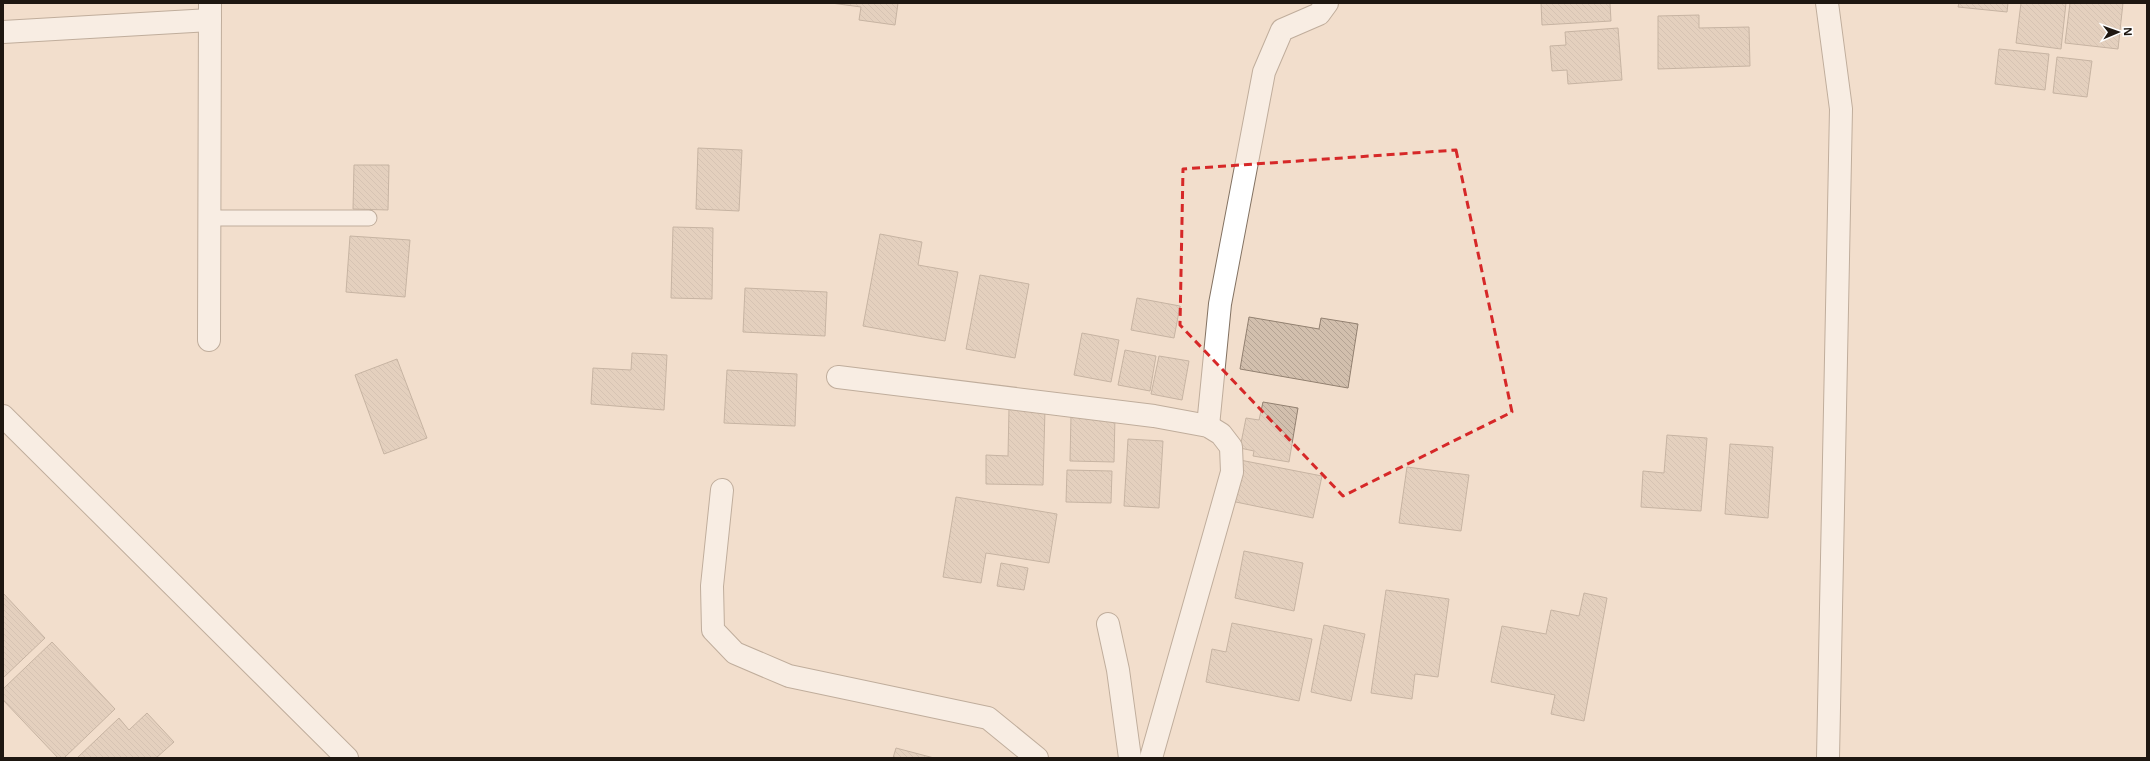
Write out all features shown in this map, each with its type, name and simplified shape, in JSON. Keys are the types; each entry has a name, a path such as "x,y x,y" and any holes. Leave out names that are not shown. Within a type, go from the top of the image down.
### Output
{"street":[{"path":"1208,426 1220,304 1264,72 1282,30 1319,14 1327,3"},
{"path":"1828,3 1841,109 1828,758"},
{"path":"3,32 210,11 209,340"},
{"path":"838,377 1154,416 1208,426 1221,434 1231,447 1232,472 1151,758"},
{"path":"3,416 346,758"},
{"path":"722,490 712,586 713,630 735,653 789,676 988,718 1037,758"},
{"path":"1108,624 1118,670 1130,758"}],"lane":[{"path":"210,218 369,218"}],"highlighted area":[{"path":"1456,150 1512,412 1343,496 1180,325 1183,169"}],"building":[{"path":"831,3 898,3 895,25 859,20 861,7"},
{"path":"1541,3 1610,3 1611,21 1542,25"},
{"path":"1959,3 2008,3 2007,12 1958,7"},
{"path":"2021,3 2066,3 2061,49 2016,43"},
{"path":"2070,3 2123,3 2118,49 2065,43"},
{"path":"1699,15 1699,28 1749,27 1750,66 1658,69 1658,16"},
{"path":"1618,28 1622,80 1568,84 1567,70 1552,71 1550,46 1566,45 1565,32"},
{"path":"1999,49 2049,54 2045,90 1995,84"},
{"path":"2057,57 2092,61 2087,97 2053,93"},
{"path":"698,148 742,150 739,211 696,209"},
{"path":"354,165 389,165 388,210 353,209"},
{"path":"673,227 713,228 712,299 671,298"},
{"path":"880,234 922,242 918,265 958,272 945,341 863,326"},
{"path":"350,236 410,240 405,297 346,292"},
{"path":"980,275 1029,284 1015,358 966,349"},
{"path":"745,288 827,292 825,336 743,332"},
{"path":"1137,298 1180,306 1174,338 1131,330"},
{"path":"1249,317 1319,329 1321,318 1358,324 1348,388 1240,369"},
{"path":"1082,333 1119,340 1111,382 1074,375"},
{"path":"1125,350 1156,356 1150,391 1118,385"},
{"path":"632,353 667,355 664,410 591,404 593,368 631,370"},
{"path":"1159,356 1189,361 1182,400 1151,394"},
{"path":"397,359 427,438 384,454 355,375"},
{"path":"727,370 797,374 795,426 724,423"},
{"path":"1263,402 1298,408 1289,462 1253,456 1254,451 1240,448 1246,418 1259,420"},
{"path":"1009,408 1045,409 1043,485 986,484 986,455 1008,456"},
{"path":"1071,415 1115,416 1114,462 1070,461"},
{"path":"1667,435 1707,438 1701,511 1641,507 1643,471 1664,473"},
{"path":"1128,439 1163,441 1159,508 1124,506"},
{"path":"1730,444 1773,447 1768,518 1725,514"},
{"path":"1240,460 1322,476 1313,518 1231,501"},
{"path":"1407,467 1469,475 1461,531 1399,523"},
{"path":"1067,470 1112,471 1111,503 1066,502"},
{"path":"956,497 1057,514 1049,563 986,553 981,583 943,577"},
{"path":"1244,551 1303,563 1294,611 1235,598"},
{"path":"1001,563 1028,568 1024,590 997,586"},
{"path":"1386,590 1449,599 1438,677 1415,674 1412,699 1371,693"},
{"path":"1584,593 1607,598 1584,721 1551,714 1555,695 1491,682 1502,626 1546,634 1551,610 1579,616"},
{"path":"4,594 45,638 3,678 3,595"},
{"path":"1232,623 1312,639 1299,701 1206,682 1212,649 1226,652"},
{"path":"1324,625 1365,634 1351,701 1311,692"},
{"path":"52,642 115,709 64,758 58,758 3,700 3,689"},
{"path":"147,713 174,742 156,758 77,758 119,718 129,730"},
{"path":"896,748 934,758 893,758"}]}
